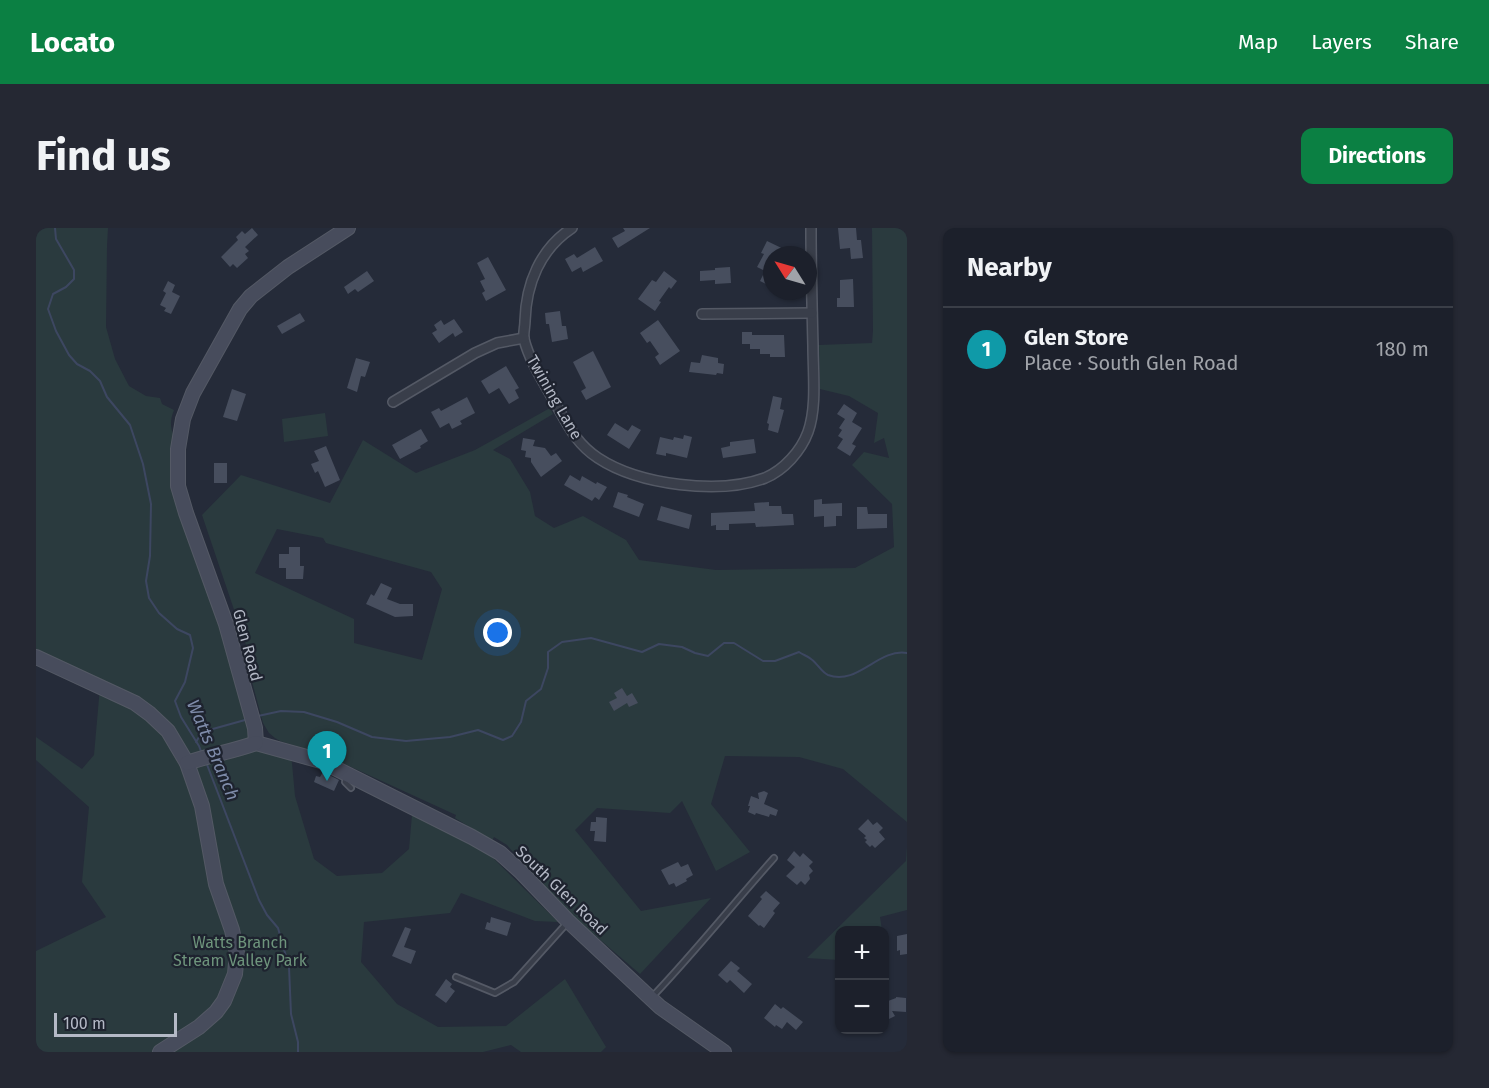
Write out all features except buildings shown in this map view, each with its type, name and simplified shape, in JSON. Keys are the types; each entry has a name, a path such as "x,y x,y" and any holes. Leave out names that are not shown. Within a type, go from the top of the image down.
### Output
{"main road":[{"name":"Glen Road","path":"256,743 255,728 226,624 178,486 178,449 181,429 193,393 240,309 251,296 288,267 348,228"},
{"path":"36,657 135,703 168,731 192,761 216,884 232,930 237,953 235,974 224,1001 216,1012 199,1028 160,1052"},
{"path":"192,761 256,743"},
{"name":"South Glen Road","path":"256,743 321,761 500,853 568,921 669,1014 724,1052"}],"street":[{"name":"Twining Lane","path":"572,228 546,252 531,280 525,303 524,338 536,368 576,439 598,458 628,472 685,486 729,485 752,482 767,477 791,459 801,446 812,418 811,228"},
{"path":"702,314 812,313"},
{"path":"393,402 475,353 497,343 524,338"}],"lane":[{"path":"347,774 345,782 351,788"},
{"path":"651,998 774,858"},
{"path":"456,977 495,993 514,982 568,921"}],"green space":[{"name":"Watts Branch Stream Valley Park","path":"36,228 108,228 106,327 115,359 129,386 146,396 160,398 162,404 174,410 171,427 178,452 178,486 256,743 291,753 295,796 314,859 337,876 382,873 409,849 412,815 489,854 558,922 535,921 461,893 450,913 364,922 361,962 397,1004 438,1027 506,1026 565,979 606,1047 601,1052 521,1052 511,1045 483,1052 36,1052 36,951 106,917 82,882 89,807 36,760 36,737 82,769 94,755 100,687 36,655"},
{"path":"872,228 907,228 907,822 843,769 799,757 725,756 711,804 750,852 716,871 682,801 670,813 597,808 575,830 641,911 711,898 640,974 563,908 507,845 494,837 492,841 455,818 456,815 325,755 280,741 269,733 263,723 244,652 248,651 202,515 241,475 330,503 363,440 416,473 475,450 550,408 553,414 493,450 510,459 530,492 535,516 554,528 583,516 626,540 639,560 716,570 855,568 894,547 892,504 852,465 864,452 889,458 884,438 874,443 878,413 849,396 820,389 819,345 872,343","holes":["277,529 323,538 326,543 431,572 442,589 422,660 354,643 354,619 255,573"]},
{"path":"325,413 328,436 284,442 282,419"},
{"path":"907,846 907,910 880,917 881,926 840,926 906,861"},
{"path":"835,931 835,960 807,958"}],"waterway":[{"name":"Watts Branch","path":"55,228 56,239 74,270 74,279 66,287 53,294 48,309 56,331 69,355 100,381 107,397 130,425 143,464 151,504 150,556 146,581 149,598 159,613 177,629 190,635 193,648 185,682 175,701 181,717 202,754"},
{"path":"258,716 281,711 304,712 337,722 372,737 406,741 450,737 478,730 503,740 512,736 521,722 526,701 541,689 548,668 548,652 562,642 591,638 642,652 659,644 682,647 708,656 724,643 734,643 763,661 775,661 799,652 810,658 826,674 839,677 859,672 887,656 907,653"},
{"path":"196,742 202,732 245,720"},
{"name":"Watts Branch","path":"206,762 259,900 267,915 278,928 289,967 291,1014 298,1042 298,1052"}],"place":[{"name":"Glen Store","path":"327,781"}]}
